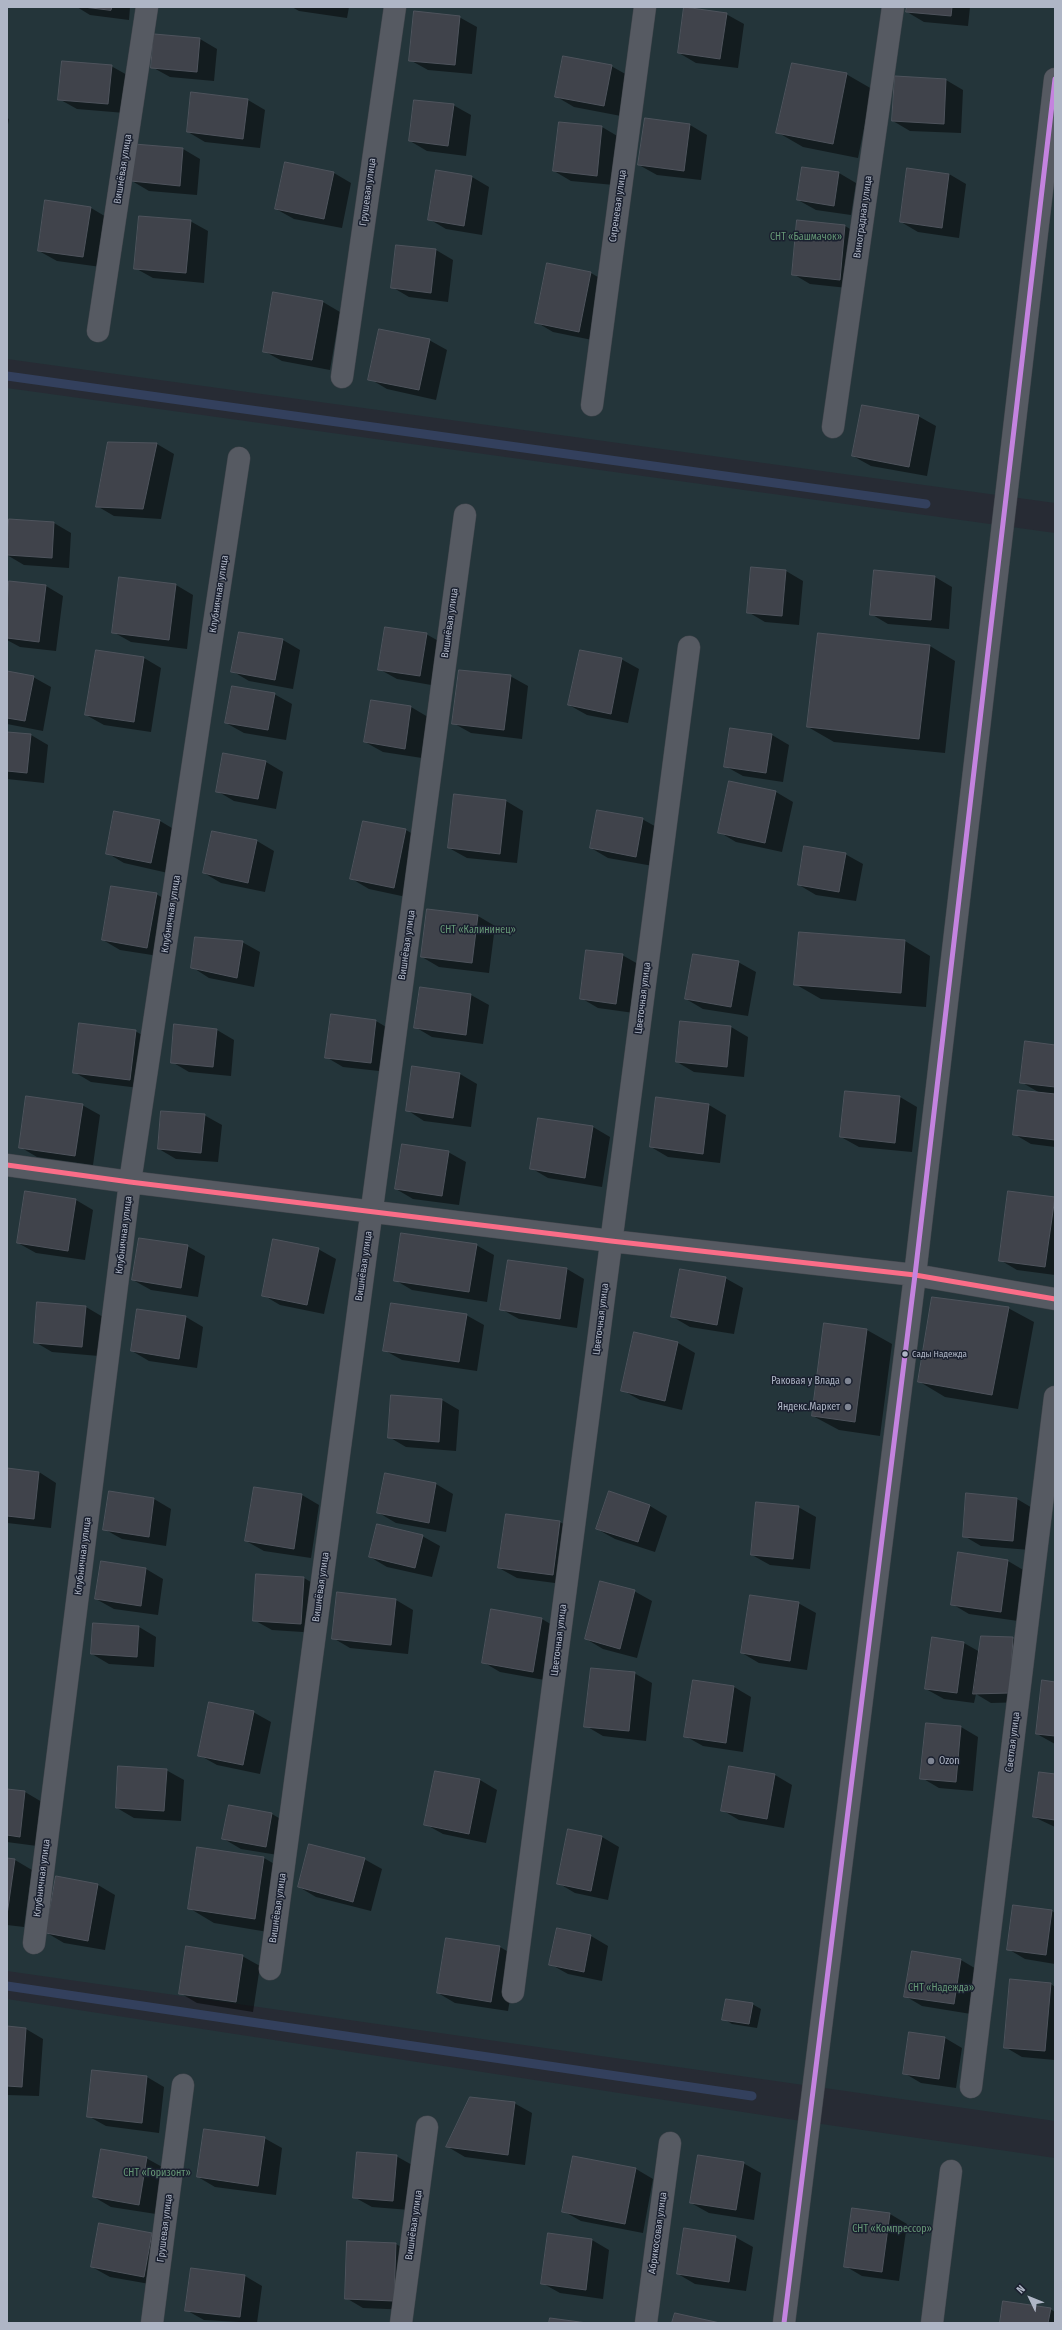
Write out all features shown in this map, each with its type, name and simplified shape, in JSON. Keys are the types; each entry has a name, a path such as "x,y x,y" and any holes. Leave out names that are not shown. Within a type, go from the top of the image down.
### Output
{"street":[{"name":"Вишнёвая улица","path":"98,331 147,7"},
{"name":"Грушевая улица","path":"342,377 395,7"},
{"name":"Сиреневая улица","path":"592,404 645,7"},
{"name":"Виноградная улица","path":"833,427 893,7"},
{"path":"784,2323 916,1275 1055,79"},
{"name":"Клубничная улица","path":"34,1943 130,1182 239,458"},
{"name":"Вишнёвая улица","path":"270,1969 465,515"},
{"name":"Цветочная улица","path":"513,1992 689,647"},
{"path":"7,1165 130,1182 372,1210 611,1241 916,1275 1055,1299"},
{"name":"Светлая улица","path":"971,2087 1055,1397"},
{"name":"Грушевая улица","path":"152,2323 183,2085"},
{"name":"Вишнёвая улица","path":"401,2323 427,2127"},
{"name":"Абрикосовая улица","path":"646,2323 670,2143"},
{"path":"932,2323 951,2172"}],"green space":[{"name":"СНТ «Башмачок»","path":"7,7 1055,7 1055,503 7,359"},
{"name":"СНТ «Калининец»","path":"7,388 1055,533 1055,2121 7,1971"},
{"name":"СНТ «Горизонт»","path":"7,1999 808,2122 1055,2158 1055,2323 7,2323"}],"building":[{"path":"84,7 112,7 111,10"},
{"path":"684,7 727,13 720,59 678,53"},
{"path":"907,7 952,7 951,16 906,12"},
{"path":"414,11 460,16 455,65 409,61"},
{"path":"154,34 200,38 197,72 151,68"},
{"path":"563,56 612,65 604,106 555,97"},
{"path":"62,61 112,65 108,104 58,100"},
{"path":"792,63 847,73 833,144 776,133"},
{"path":"895,76 946,79 944,124 892,121"},
{"path":"191,92 248,99 243,139 187,132"},
{"path":"414,100 454,104 448,146 409,141"},
{"path":"645,118 690,124 684,171 638,165"},
{"path":"559,122 602,126 597,176 553,171"},
{"path":"134,144 183,148 180,186 131,181"},
{"path":"285,162 334,172 324,219 275,209"},
{"path":"802,167 839,172 834,206 797,200"},
{"path":"907,168 949,174 942,228 900,222"},
{"path":"436,170 472,176 464,226 428,220"},
{"path":"45,200 91,207 83,257 38,251"},
{"path":"139,216 191,220 186,273 134,269"},
{"path":"797,220 845,225 840,280 792,275"},
{"path":"396,245 436,249 431,293 391,288"},
{"path":"547,263 591,272 579,332 535,323"},
{"path":"273,292 323,301 312,360 263,352"},
{"path":"379,329 430,339 419,390 368,380"},
{"path":"862,405 919,415 909,467 852,456"},
{"path":"108,442 157,443 143,509 96,507"},
{"path":"9,519 54,522 52,558 7,555"},
{"path":"751,567 786,570 782,616 747,613"},
{"path":"874,570 935,576 931,620 870,615"},
{"path":"119,577 176,584 169,640 112,633"},
{"path":"9,581 46,585 39,642 7,638"},
{"path":"385,627 427,633 420,676 378,670"},
{"path":"239,632 283,639 275,680 231,672"},
{"path":"818,633 930,645 919,739 807,727"},
{"path":"96,650 144,657 134,722 85,715"},
{"path":"580,650 622,658 611,714 568,705"},
{"path":"459,670 511,675 504,730 452,724"},
{"path":"7,671 34,676 25,721 7,718"},
{"path":"232,686 275,693 268,730 225,723"},
{"path":"371,700 411,706 405,749 364,742"},
{"path":"730,728 772,734 766,773 724,767"},
{"path":"7,732 31,734 27,773 7,771"},
{"path":"223,753 266,761 258,799 216,792"},
{"path":"729,781 776,791 765,843 718,833"},
{"path":"454,794 506,800 500,854 448,848"},
{"path":"597,810 643,818 636,857 590,848"},
{"path":"114,811 160,820 151,863 106,854"},
{"path":"363,821 406,829 394,888 350,879"},
{"path":"212,831 257,840 248,883 203,873"},
{"path":"804,846 846,853 839,892 798,885"},
{"path":"111,886 157,893 147,948 102,940"},
{"path":"427,909 478,915 472,963 421,957"},
{"path":"799,932 905,940 901,993 794,985"},
{"path":"195,937 243,941 237,978 191,968"},
{"path":"586,950 623,954 616,1004 580,999"},
{"path":"693,954 739,961 731,1007 685,999"},
{"path":"420,987 471,994 466,1035 414,1028"},
{"path":"331,1014 376,1020 371,1063 325,1058"},
{"path":"680,1021 731,1026 727,1067 676,1062"},
{"path":"79,1023 136,1030 130,1080 73,1073"},
{"path":"174,1024 217,1029 213,1067 171,1063"},
{"path":"1025,1041 1055,1045 1055,1087 1020,1083"},
{"path":"412,1066 460,1073 453,1118 406,1111"},
{"path":"1018,1090 1055,1094 1055,1140 1013,1135"},
{"path":"845,1091 900,1096 895,1143 840,1137"},
{"path":"26,1096 83,1104 75,1156 19,1148"},
{"path":"656,1097 709,1104 703,1154 650,1147"},
{"path":"161,1111 205,1114 201,1153 158,1149"},
{"path":"538,1118 593,1126 585,1178 530,1169"},
{"path":"402,1144 449,1151 442,1196 395,1189"},
{"path":"25,1191 76,1199 68,1251 17,1243"},
{"path":"1008,1191 1055,1197 1045,1267 999,1261"},
{"path":"401,1233 477,1244 469,1292 394,1281"},
{"path":"139,1238 188,1245 181,1288 132,1280"},
{"path":"273,1239 319,1248 307,1305 262,1296"},
{"path":"508,1260 567,1268 560,1319 500,1310"},
{"path":"680,1269 726,1277 717,1325 671,1317"},
{"path":"932,1297 1009,1307 992,1395 918,1382"},
{"path":"37,1302 86,1306 82,1347 34,1343"},
{"path":"391,1303 467,1314 459,1362 383,1351"},
{"path":"137,1309 186,1316 179,1359 131,1351"},
{"path":"824,1323 867,1329 855,1422 812,1416"},
{"path":"634,1332 678,1342 665,1401 621,1391"},
{"path":"391,1395 442,1399 439,1442 388,1438"},
{"path":"7,1468 39,1472 34,1519 7,1516"},
{"path":"385,1473 436,1483 429,1523 377,1513"},
{"path":"254,1487 302,1494 294,1549 245,1541"},
{"path":"109,1491 154,1498 149,1537 103,1530"},
{"path":"609,1491 650,1505 638,1542 596,1529"},
{"path":"966,1493 1017,1498 1013,1541 963,1537"},
{"path":"756,1502 799,1506 793,1559 751,1555"},
{"path":"506,1514 560,1521 553,1575 498,1568"},
{"path":"377,1524 423,1535 415,1568 369,1557"},
{"path":"958,1552 1008,1560 1001,1612 951,1605"},
{"path":"101,1561 146,1568 141,1606 95,1599"},
{"path":"256,1574 304,1577 301,1624 253,1621"},
{"path":"600,1581 635,1590 620,1649 585,1639"},
{"path":"337,1592 396,1599 391,1645 332,1639"},
{"path":"750,1595 799,1602 790,1661 741,1653"},
{"path":"491,1609 542,1618 533,1672 482,1663"},
{"path":"93,1623 139,1626 137,1657 91,1654"},
{"path":"981,1636 1013,1637 1010,1693 973,1694"},
{"path":"932,1637 964,1642 957,1693 925,1689"},
{"path":"591,1668 635,1672 629,1731 584,1727"},
{"path":"693,1680 734,1686 726,1743 684,1737"},
{"path":"1042,1680 1055,1682 1055,1736 1036,1734"},
{"path":"209,1702 254,1711 243,1765 198,1756"},
{"path":"926,1723 961,1726 956,1782 920,1779"},
{"path":"118,1766 167,1769 164,1811 116,1808"},
{"path":"729,1766 775,1774 767,1819 721,1811"},
{"path":"435,1771 480,1779 469,1834 424,1825"},
{"path":"1039,1772 1055,1774 1055,1820 1033,1817"},
{"path":"7,1789 25,1791 20,1837 7,1835"},
{"path":"229,1805 272,1813 266,1847 222,1839"},
{"path":"568,1829 602,1836 591,1891 557,1884"},
{"path":"309,1844 365,1858 353,1902 298,1887"},
{"path":"197,1847 264,1857 255,1919 188,1909"},
{"path":"7,1858 15,1859 7,1915"},
{"path":"56,1876 98,1884 88,1941 46,1933"},
{"path":"1013,1905 1052,1910 1046,1955 1007,1950"},
{"path":"557,1928 591,1935 584,1972 549,1965"},
{"path":"446,1938 500,1946 491,2002 437,1993"},
{"path":"186,1946 243,1955 236,2002 179,1994"},
{"path":"912,1951 961,1959 954,2004 904,1997"},
{"path":"1010,1979 1051,1983 1045,2051 1004,2048"},
{"path":"726,1999 753,2003 749,2024 722,2020"},
{"path":"7,2026 26,2028 22,2087 7,2086"},
{"path":"909,2032 945,2037 939,2079 903,2074"},
{"path":"92,2070 147,2076 142,2123 87,2117"},
{"path":"470,2097 515,2102 508,2155 446,2147"},
{"path":"204,2129 265,2137 258,2186 197,2177"},
{"path":"101,2149 147,2157 139,2205 93,2197"},
{"path":"357,2152 397,2155 393,2201 353,2198"},
{"path":"698,2155 744,2162 736,2210 690,2203"},
{"path":"573,2156 636,2168 625,2224 562,2212"},
{"path":"852,2208 890,2213 882,2272 844,2267"},
{"path":"99,2223 152,2233 144,2277 91,2267"},
{"path":"684,2228 736,2236 729,2282 677,2274"},
{"path":"548,2233 592,2239 586,2290 541,2284"},
{"path":"347,2241 396,2243 394,2301 345,2299"},
{"path":"191,2268 245,2275 240,2317 185,2311"},
{"path":"1003,2301 1051,2308 1048,2323 1000,2323"},
{"path":"675,2313 720,2323 672,2323"},
{"path":"550,2318 587,2323 549,2323"}],"waterway":[{"path":"7,376 926,504"},
{"path":"7,1986 752,2096"}],"transit line":[{"path":"784,2323 915,1275 1055,79"},
{"path":"7,1165 130,1182 611,1241 915,1275 1055,1299"}],"place":[{"name":"Сады Надежда","path":"905,1354"},
{"name":"Раковая у Влада","path":"848,1381"},
{"name":"Яндекс.Маркет","path":"848,1407"},
{"name":"Ozon","path":"931,1761"}],"park label":[{"name":"СНТ «Надежда»","path":"941,1988"},
{"name":"СНТ «Компрессор»","path":"892,2229"}]}
